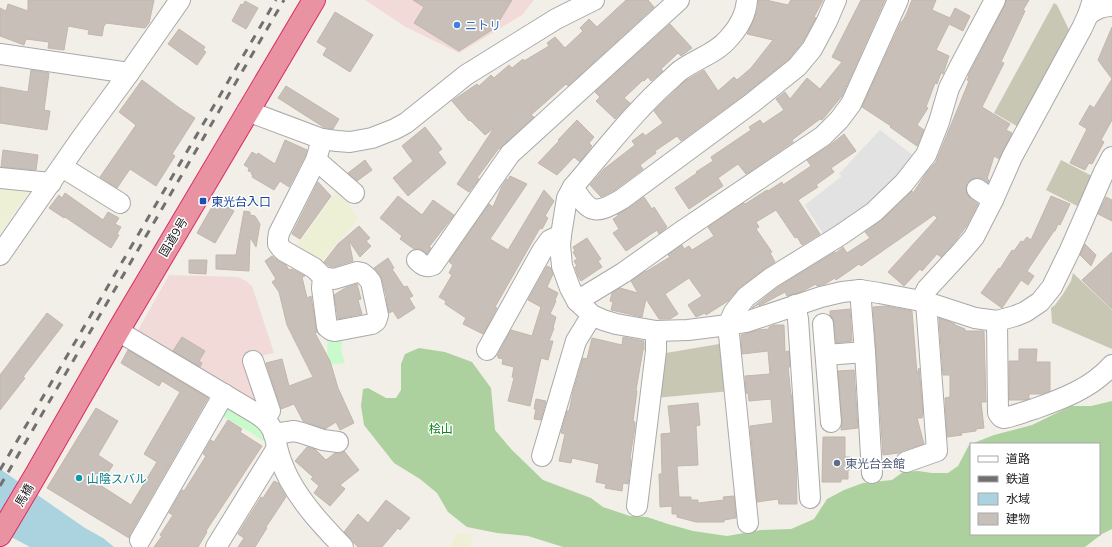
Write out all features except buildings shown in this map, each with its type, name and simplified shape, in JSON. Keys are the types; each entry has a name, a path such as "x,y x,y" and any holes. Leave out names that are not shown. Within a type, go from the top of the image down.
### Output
{"highway":[{"name":"国道9号","path":"35,476 118,331 314,0"},
{"name":"馬橋","path":"0,535 35,476"}],"street":[{"path":"0,255 180,0"},
{"path":"247,111 322,139 337,141 372,138 396,129 417,115 466,75 556,19 594,0"},
{"path":"417,260 425,266 433,265 510,154 679,0"},
{"path":"747,0 740,24 728,40 713,52 680,70 660,88 573,187 567,198 560,245 562,266 570,288 577,301 592,315 616,324 656,331 688,330 746,322 828,295 860,290 924,301 975,318 996,321 1015,316 1025,312 1040,302 1057,278 1109,169"},
{"path":"573,187 582,201 590,208 598,210 608,208 622,199 752,103 797,67 812,49 836,0"},
{"path":"577,301 623,273 685,229 823,136 851,104 898,0"},
{"path":"748,523 728,325 734,312 746,297 771,278 839,236 874,212 904,183 926,155 939,122 949,88 995,0"},
{"path":"906,462 944,449 924,301 927,290 974,237 985,195 1012,157 1090,8 1095,10 1100,7 1112,6"},
{"path":"0,54 129,73"},
{"path":"322,139 316,160 279,233 278,244 284,251 314,268 323,277"},
{"path":"316,160 354,193"},
{"path":"62,167 120,203"},
{"path":"0,178 51,184"},
{"path":"487,350 542,251 550,240 561,234"},
{"path":"860,290 872,473"},
{"path":"795,305 798,319 810,498"},
{"path":"542,456 576,341 592,315"},
{"path":"996,321 998,413 1001,417 1004,418 1060,400 1090,385 1112,365"},
{"path":"824,324 831,422"},
{"path":"118,331 224,394 272,434 294,432 323,440 338,442"},
{"path":"637,506 656,350 656,331"},
{"path":"826,355 865,352"},
{"path":"253,361 270,411 272,434 288,478 302,500 322,525 343,547"},
{"path":"140,540 224,394"},
{"path":"216,547 272,434"}],"shaded area":[{"name":"ニトリ","path":"365,0 534,0 522,15 459,53 404,26"},
{"path":"1054,3 1057,5 1073,38 1022,129 994,113"},
{"path":"880,130 918,159 872,207 826,238 805,205 842,176 839,174"},
{"path":"1061,160 1094,177 1079,207 1046,190"},
{"path":"0,184 31,188 0,233"},
{"path":"339,188 358,219 319,264 295,248"},
{"path":"1073,273 1112,310 1112,349 1052,323 1051,308 1063,294 1071,281"},
{"path":"169,275 238,277 252,286 274,353 247,359 266,410 136,334"},
{"path":"725,343 731,391 655,398 660,354"},
{"path":"458,532 473,535 470,547 449,547"}],"green space":[{"path":"327,335 343,336 341,351 345,363 328,365"},
{"name":"桧山","path":"419,348 445,352 472,362 491,388 495,430 512,450 543,480 591,498 603,507 630,516 647,517 693,531 727,536 761,530 791,529 814,519 827,499 844,490 863,483 892,480 903,472 918,471 948,473 958,466 970,444 970,535 1100,535 1100,443 974,443 994,435 1032,425 1071,406 1091,406 1112,401 1112,529 1102,534 1085,547 563,547 528,536 497,533 467,527 448,512 437,493 420,479 394,463 364,425 361,406 363,389 368,388 386,398 396,398 401,390 401,364 405,354"},
{"path":"225,402 261,425 269,444 218,413"}],"water":[{"path":"0,469 85,528 103,538 114,547 30,547 0,531"}],"railway":[{"path":"0,470 276,0"},
{"path":"0,486 284,0"}],"place":[{"name":"ニトリ","path":"457,25"},
{"name":"東光台入口","path":"203,201"},
{"name":"東光台会館","path":"837,463"},
{"name":"山陰スバル","path":"79,478"}]}
